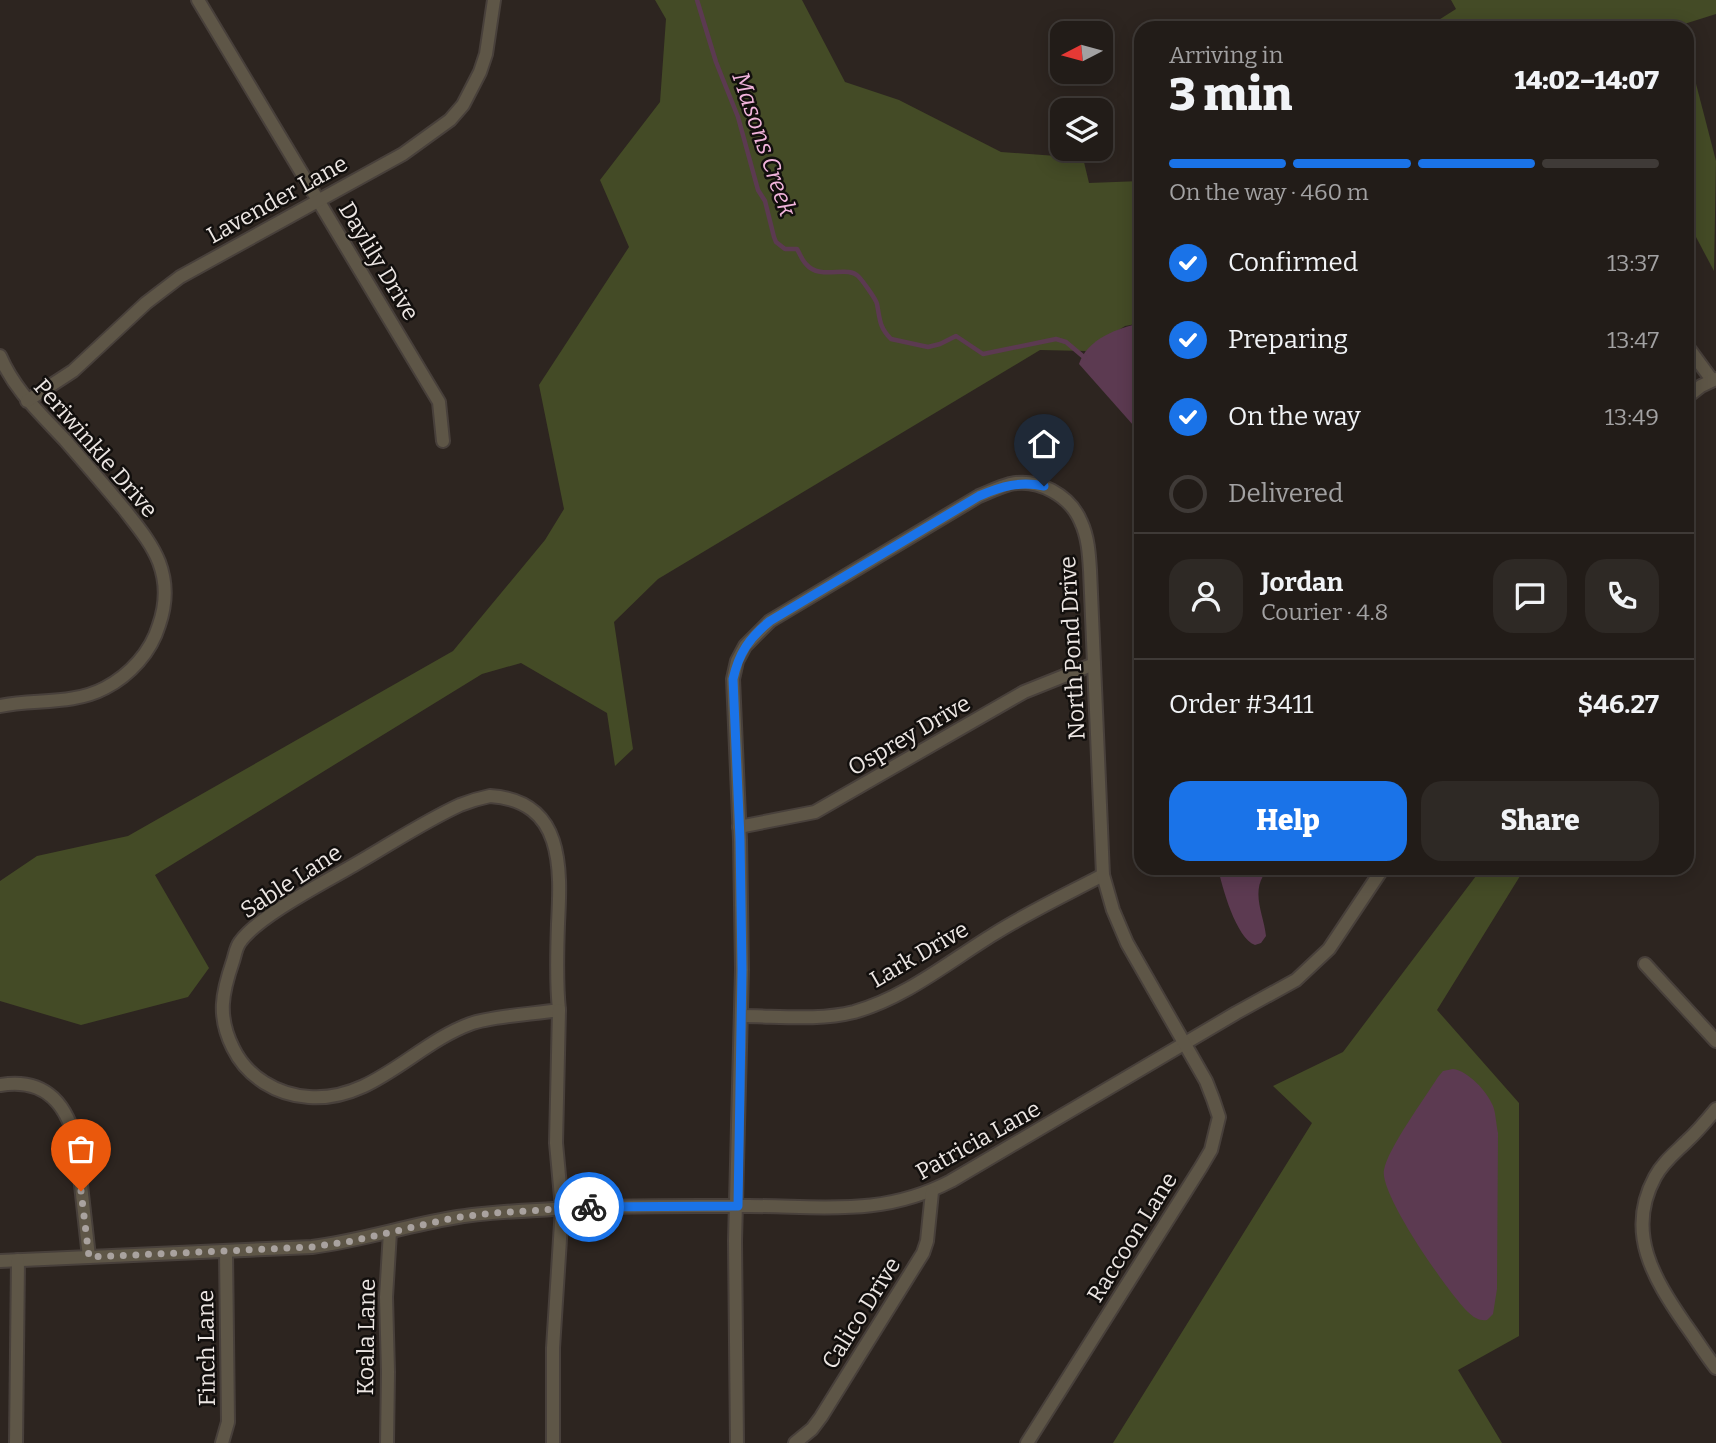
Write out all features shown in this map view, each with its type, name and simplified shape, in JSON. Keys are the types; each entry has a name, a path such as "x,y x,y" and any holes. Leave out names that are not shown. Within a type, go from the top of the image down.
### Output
{"street":[{"name":"Daylily Drive","path":"198,0 439,402 443,441"},
{"name":"Lavender Lane","path":"27,401 73,371 146,303 180,277 403,154 450,120 463,105 480,72 494,0"},
{"path":"1694,355 1714,379 1694,392"},
{"name":"Periwinkle Drive","path":"0,356 18,390 110,491 145,536 160,564 165,601 156,637 151,645 134,667 112,684 86,695 0,706"},
{"name":"North Pond Drive","path":"738,1206 741,883 733,679 737,662 744,646 770,621 979,496 1010,484 1028,482 1059,495 1080,520 1086,535 1090,570 1103,875 1126,943 1185,1045"},
{"name":"Osprey Drive","path":"739,827 815,812 1024,692 1094,664"},
{"name":"Sable Lane","path":"553,1443 553,1348 562,1208 556,1143 559,1010 560,886 556,848 550,830 539,815 508,797 490,796 465,803 299,897 251,930 239,943 223,989 222,1005 231,1043 242,1063 253,1074 279,1091 311,1098 343,1094 360,1088 472,1023 559,1010"},
{"name":"Lark Drive","path":"741,1016 820,1017 869,1006 901,991 1026,915 1103,875"},
{"name":"Patricia Lane","path":"0,1261 312,1247 463,1216 562,1208 864,1207 909,1200 932,1192 1236,1013 1277,992 1313,965 1342,932 1379,875"},
{"path":"1645,964 1716,1041"},
{"name":"Raccoon Lane","path":"1027,1443 1211,1150 1219,1116 1206,1081 1185,1045"},
{"path":"0,1085 17,1083 34,1086 49,1093 68,1118 74,1133 89,1257"},
{"path":"1716,1109 1656,1176 1649,1190 1643,1222 1650,1268 1673,1307 1716,1368"},
{"name":"Calico Drive","path":"795,1443 812,1429 821,1417 916,1266 927,1241 932,1192"},
{"path":"737,1443 735,1241 738,1206"},
{"name":"Koala Lane","path":"387,1443 386,1297 390,1232"},
{"name":"Finch Lane","path":"222,1443 228,1422 226,1252"},
{"path":"16,1443 18,1260"}],"green space":[{"path":"655,0 802,0 845,82 899,100 1001,152 1050,156 1050,161 1084,161 1089,183 1134,181 1134,324 1125,326 1086,351 1040,350 658,579 614,622 633,749 615,766 607,713 521,663 482,674 155,875 209,968 188,997 81,1025 0,1001 0,881 37,856 128,836 453,651 545,540 564,509 539,385 629,247 600,180 660,102 666,19"},
{"path":"1451,0 1716,0 1716,14 1694,21 1437,21 1456,9"},
{"path":"1694,76 1716,161 1714,271 1694,233"},
{"path":"1477,875 1521,875 1437,1010 1519,1103 1519,1336 1458,1370 1502,1443 1113,1443 1312,1123 1273,1086 1343,1052"}],"shaded area":[{"path":"1134,325 1134,426 1079,364 1083,355 1096,341"},
{"path":"1220,875 1266,875 1263,876 1259,891 1266,936 1261,943 1255,945 1242,933 1226,899"},
{"path":"1453,1069 1471,1078 1486,1094 1494,1109 1498,1133 1497,1289 1493,1314 1487,1320 1470,1314 1446,1286 1403,1221 1385,1182 1384,1170 1399,1136 1438,1077 1443,1071"}],"waterway":[{"name":"Masons Creek","path":"697,0 716,62 738,117 776,242 785,249 797,249 805,262 818,272 847,272 858,276 876,302 882,327 891,339 928,347 956,336 983,354 1056,339 1066,342 1085,358"}],"way so far":[{"path":"81,1191 89,1257 312,1247 352,1241 453,1218 589,1207"}],"route":[{"path":"589,1207 738,1206 742,970 733,679 744,646 770,621 979,496 1010,484 1028,482 1044,486"}]}
